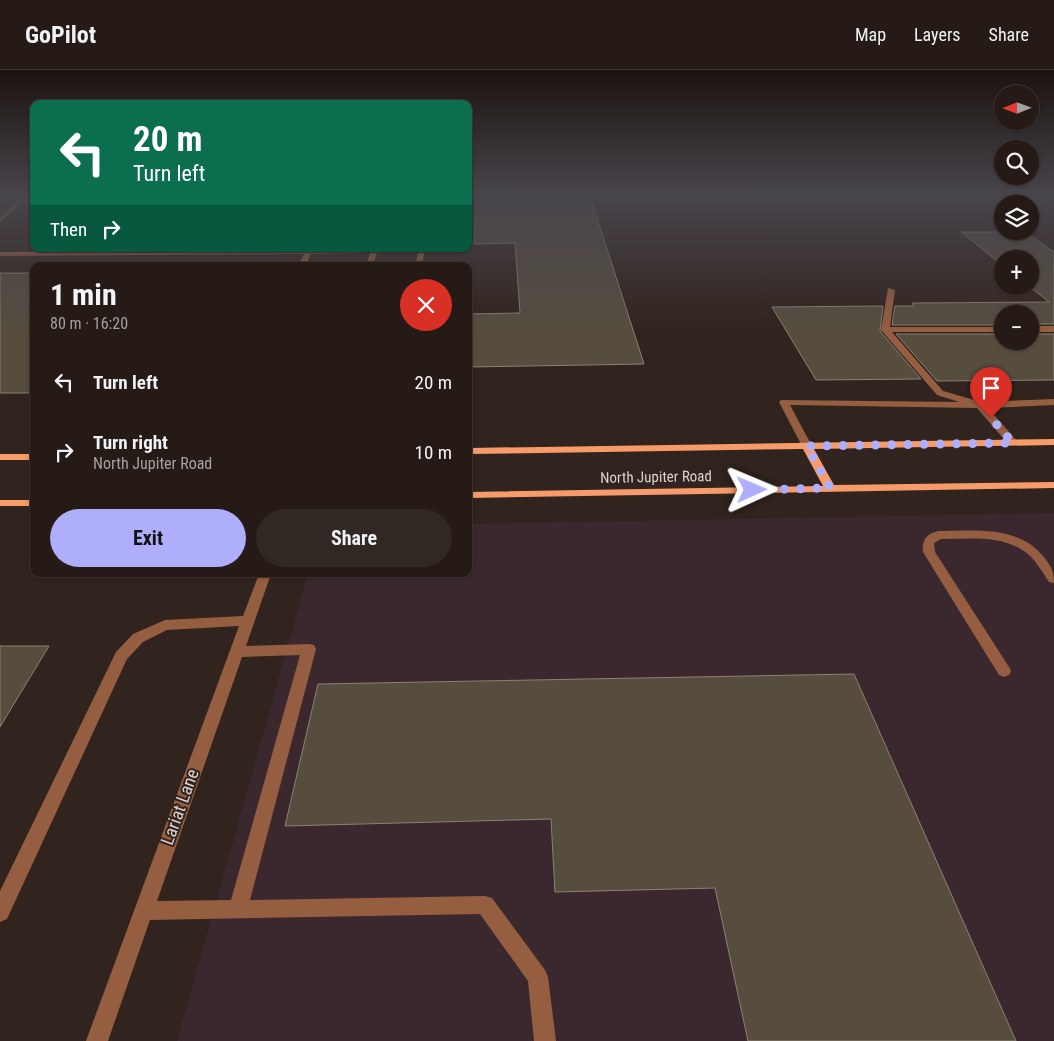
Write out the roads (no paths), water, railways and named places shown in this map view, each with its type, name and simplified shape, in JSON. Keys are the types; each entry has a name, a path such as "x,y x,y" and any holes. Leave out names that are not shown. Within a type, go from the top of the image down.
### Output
{"main road":[{"name":"North Jupiter Road","path":"472,451 1054,442"},
{"path":"807,446 830,488"},
{"path":"0,457 30,457"},
{"name":"North Jupiter Road","path":"472,495 1054,485"},
{"path":"0,503 30,503"}],"street":[{"path":"0,254 206,252"},
{"path":"890,290 885,330 940,393 980,405 1013,443"},
{"path":"1039,329 1054,329"},
{"path":"885,330 994,330"},
{"path":"807,446 784,402 980,405 1054,402"},
{"path":"1004,671 929,552 928,542 938,534 993,535 1013,540 1033,552 1054,579"},
{"name":"Lariat Lane","path":"97,1041 264,577"},
{"path":"0,912 122,656 138,638 165,625 248,621"},
{"path":"237,652 309,649 238,909"},
{"path":"143,911 485,905 538,977 545,1041"}]}
